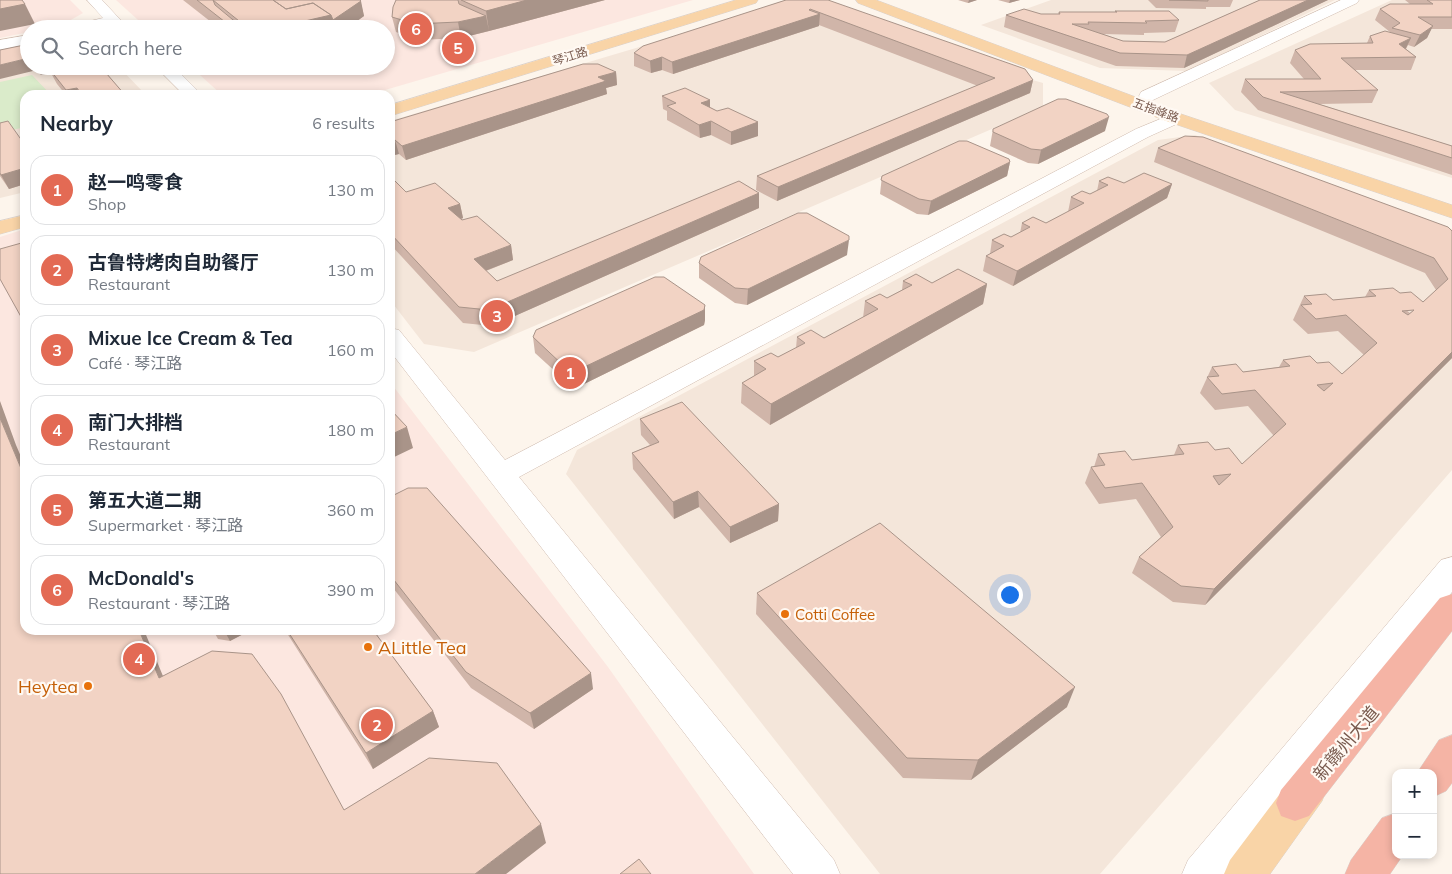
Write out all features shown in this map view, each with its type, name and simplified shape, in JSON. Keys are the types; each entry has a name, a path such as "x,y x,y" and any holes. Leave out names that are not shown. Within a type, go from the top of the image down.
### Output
{"highway":[{"path":"1295,803 1452,607"},
{"path":"1437,773 1452,752"},
{"path":"1366,874 1392,838"}],"main road":[{"name":"琴江路","path":"395,97 718,0"},
{"name":"琴江路","path":"395,109 751,0"},
{"name":"五指峰路","path":"863,0 1176,118 1452,212"},
{"name":"五指峰路","path":"887,0 1147,96 1452,201"},
{"path":"0,214 20,208"},
{"path":"0,228 20,222"},
{"name":"新赣州大道","path":"1245,874 1295,803 1452,617"}],"street":[{"path":"94,0 114,20"},
{"path":"1147,96 1352,0"},
{"path":"0,45 20,40"},
{"path":"173,75 189,90"},
{"path":"502,474 1134,138 1176,118"},
{"path":"395,341 819,874"},
{"path":"1203,874 1452,568"}],"shaded area":[{"path":"0,0 70,0 83,13 71,20 20,20 20,34 0,38"},
{"path":"116,0 693,0 385,90 216,90 200,75 395,75 395,20 138,20"},
{"path":"1051,0 1335,0 1187,71 1100,68 981,25"},
{"path":"1392,0 1452,0 1452,178 1235,110 1209,83"},
{"path":"774,7 1043,83 1043,107 474,352 424,344 395,306 395,120"},
{"path":"0,52 20,62 20,75 127,75 141,90 20,90 20,193 0,198"},
{"path":"1195,135 1452,229 1452,470 1100,874 880,874 566,474 577,450 1158,140"},
{"path":"20,231 20,635 395,635 395,389 608,667 754,874 0,874 0,237"}],"green space":[{"path":"32,75 46,90 20,90 20,128 0,133 0,82"}],"building":[{"path":"0,0 22,0 25,4 0,9"},
{"path":"197,0 213,0 215,5 233,20 223,20"},
{"path":"213,0 273,0 286,9 313,3 331,15 309,20 238,20"},
{"path":"273,0 361,1 333,20 331,15 313,3 286,9"},
{"path":"396,0 458,0 459,4 486,16 458,22 415,24 392,17"},
{"path":"461,0 527,0 486,11"},
{"path":"786,0 828,0 1025,69 1033,80 778,187 757,176 995,78 810,9 820,14 672,62 662,57 650,61 634,53 643,46"},
{"path":"1169,0 1208,0 1208,1"},
{"path":"1260,0 1308,0 1187,55 1120,53 1006,15 1024,9 1041,14 1060,14 1059,12 1169,11 1179,20 1145,21 1147,23 1088,22 1089,24 1072,24 1123,41 1165,42"},
{"path":"1427,0 1452,0 1452,17 1418,17 1433,26 1420,35 1392,28 1400,23 1380,9 1390,4 1433,4"},
{"path":"1385,31 1411,38 1399,44 1416,57 1341,58 1378,90 1280,92 1452,146 1452,158 1263,97 1245,79 1321,79 1295,50 1310,44 1373,43 1370,36"},
{"path":"20,46 20,60 0,65 0,50"},
{"path":"583,64 598,64 616,72 598,77 606,81 402,146 395,140 395,120"},
{"path":"54,75 108,75 121,90 78,90 77,88 66,90"},
{"path":"685,88 710,100 701,103 717,111 728,108 758,122 731,132 711,121 699,125 667,106 676,103 662,96"},
{"path":"1058,99 1066,99 1107,114 1109,117 1041,150 1031,149 993,132 993,129"},
{"path":"8,121 20,138 20,169 1,175 0,173 0,123"},
{"path":"1185,136 1203,137 1448,227 1452,231 1452,352 1214,589 1181,586 1139,557 1173,527 1142,483 1105,488 1091,467 1105,465 1098,454 1125,451 1132,460 1184,454 1178,445 1208,442 1215,450 1229,448 1242,464 1286,424 1255,390 1222,394 1207,377 1219,376 1212,367 1236,364 1243,372 1290,366 1283,360 1310,356 1317,363 1329,362 1342,374 1377,343 1346,315 1316,319 1301,305 1312,304 1304,296 1326,294 1333,300 1376,296 1369,290 1393,288 1400,293 1411,292 1423,302 1448,279 1434,258 1158,148","holes":["1414,310 1408,315 1402,311","1333,383 1324,391 1317,385","1231,474 1219,485 1213,476"]},
{"path":"959,141 967,141 1009,159 1010,162 931,201 919,199 881,180 882,176"},
{"path":"1144,173 1172,184 1017,271 986,256 1004,246 992,240 1004,234 1011,237 1030,227 1022,223 1033,217 1046,223 1084,203 1071,197 1082,191 1090,194 1108,185 1099,181 1108,177 1124,183"},
{"path":"395,181 406,192 435,183 460,204 448,208 462,220 477,216 511,245 474,259 497,281 739,181 759,193 489,310 459,307 395,238"},
{"path":"798,213 807,213 849,236 849,240 748,289 735,288 699,263 701,257"},
{"path":"20,243 20,315 0,279 0,249"},
{"path":"958,269 987,284 771,404 742,383 766,369 754,361 771,353 778,357 805,343 797,337 811,330 824,338 878,309 865,301 880,294 887,298 912,285 903,281 916,274 932,283"},
{"path":"655,277 664,277 705,305 704,310 580,369 566,368 533,337 536,330"},
{"path":"682,402 779,504 730,527 698,491 673,502 632,453 659,442 640,419"},
{"path":"395,414 407,427 395,433"},
{"path":"0,418 20,466 20,635 141,635 159,678 212,651 252,654 281,694 344,810 429,758 497,763 541,824 475,874 0,874"},
{"path":"408,488 427,488 591,673 530,713 466,672 395,581 395,494"},
{"path":"880,523 1075,687 978,760 907,758 757,593"},
{"path":"290,635 377,635 433,711 366,753"},
{"path":"639,859 651,874 620,874"}],"place":[{"name":"McDonald's","path":"416,29"},
{"name":"第五大道二期","path":"458,48"},
{"name":"Mixue Ice Cream & Tea","path":"497,316"},
{"name":"赵一鸣零食","path":"570,373"},
{"name":"Cotti Coffee","path":"785,614"},
{"name":"ALittle Tea","path":"368,647"},
{"name":"南门大排档","path":"139,659"},
{"name":"Heytea","path":"88,686"},
{"name":"古鲁特烤肉自助餐厅","path":"377,725"}]}
